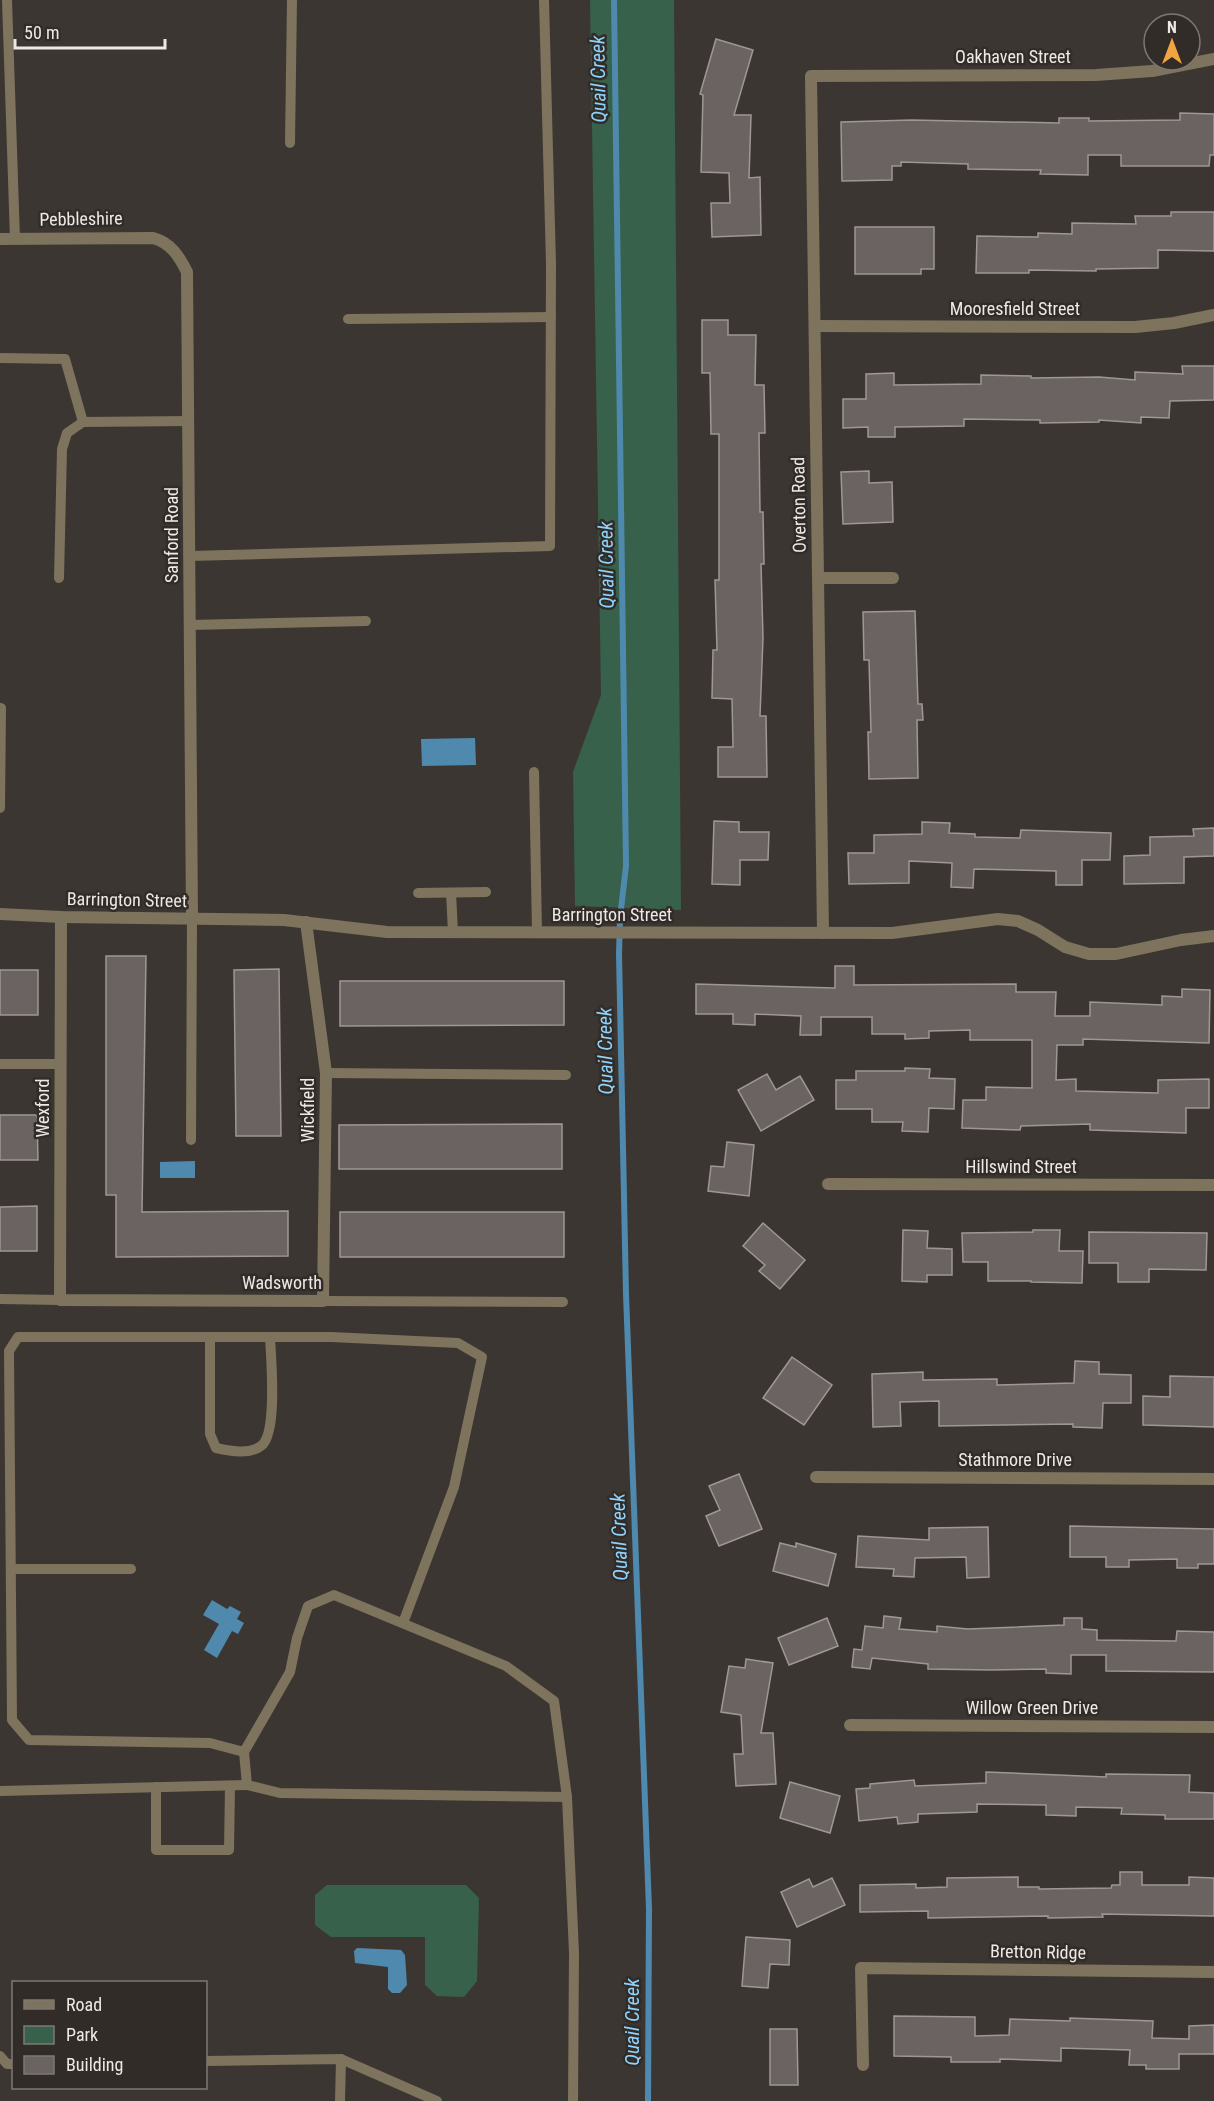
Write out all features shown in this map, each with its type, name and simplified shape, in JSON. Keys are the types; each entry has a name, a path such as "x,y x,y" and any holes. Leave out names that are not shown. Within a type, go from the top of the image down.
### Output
{"street":[{"name":"Oakhaven Street","path":"811,76 1096,75 1152,70 1214,59"},
{"name":"Overton Road","path":"811,76 824,933"},
{"name":"Pebbleshire","path":"0,239 135,236 162,241"},
{"name":"Sanford Road","path":"162,241 173,250 187,272 192,919"},
{"name":"Mooresfield Street","path":"815,326 1135,327 1174,323 1214,315"},
{"path":"818,578 893,578"},
{"name":"Barrington Street","path":"0,914 306,922 377,932 892,933 998,919 1018,921 1038,930 1065,947 1089,954 1116,954 1181,940 1214,936"},
{"name":"Wexford","path":"60,1300 61,917"},
{"name":"Wickfield","path":"306,922 326,1073 323,1301"},
{"name":"Hillswind Street","path":"828,1184 1214,1185"},
{"name":"Wadsworth","path":"60,1300 323,1301"},
{"name":"Stathmore Drive","path":"816,1477 1214,1479"},
{"name":"Willow Green Drive","path":"850,1725 1214,1727"},
{"name":"Bretton Ridge","path":"863,2065 861,1968 1214,1972"}],"lane":[{"path":"7,0 15,239"},
{"path":"290,142 292,0"},
{"path":"190,556 550,546 551,317 544,0"},
{"path":"348,319 551,317"},
{"path":"0,358 65,359 83,422"},
{"path":"59,578 62,449 67,433 83,422 189,421"},
{"path":"190,625 366,621"},
{"path":"0,808 1,708"},
{"path":"534,772 537,932"},
{"path":"418,893 486,892"},
{"path":"451,893 453,932"},
{"path":"191,1140 192,919"},
{"path":"0,1064 61,1064"},
{"path":"326,1073 566,1075"},
{"name":"Wadsworth","path":"0,1299 60,1300"},
{"name":"Wadsworth","path":"323,1301 563,1302"},
{"path":"244,1752 210,1743 29,1740 12,1720 9,1352 18,1336 331,1337 458,1343 482,1358 454,1487 403,1623"},
{"path":"210,1337 210,1434 216,1448 230,1451 260,1448 271,1431 270,1337"},
{"path":"11,1569 130,1569"},
{"path":"247,1785 244,1752 290,1672 297,1638 308,1606 334,1595 506,1666 554,1701 567,1797 574,1953 573,2101"},
{"path":"0,1791 247,1785 280,1793 567,1797"},
{"path":"156,1787 156,1850 229,1850 230,1786"},
{"path":"0,2056 7,2064 12,2064"},
{"path":"340,2101 341,2060"},
{"path":"207,2061 341,2060 436,2101"}],"green space":[{"path":"590,0 674,0 681,910 575,906 573,772 601,695"},
{"path":"327,1885 466,1885 479,1898 477,1981 464,1997 437,1996 425,1985 425,1937 331,1937 315,1925 315,1895"}],"water":[{"path":"475,738 476,765 422,766 421,739"},
{"path":"195,1161 195,1178 160,1178 160,1162"},
{"path":"212,1600 227,1609 230,1606 241,1612 237,1619 244,1623 238,1634 232,1631 217,1658 204,1650 219,1624 203,1615"},
{"path":"357,1948 401,1950 405,1955 407,1985 400,1993 392,1993 388,1989 388,1967 355,1963 354,1951"}],"building":[{"path":"716,39 753,50 734,115 751,115 749,178 760,177 761,235 712,237 711,203 730,203 729,173 701,172 703,95 700,94"},
{"path":"1180,113 1214,114 1214,155 1210,155 1209,166 1121,166 1121,155 1088,155 1088,175 1040,174 1041,170 968,169 968,164 901,162 901,166 892,166 892,180 842,181 841,122 912,120 1059,123 1059,118 1089,118 1089,121 1180,120"},
{"path":"1171,212 1214,212 1214,251 1158,250 1158,268 976,273 977,236 1038,237 1038,233 1072,234 1072,223 1136,224 1135,216 1171,216"},
{"path":"855,227 934,227 934,269 921,269 921,274 855,274"},
{"path":"702,320 728,320 728,335 756,335 755,385 764,385 765,433 759,433 760,512 763,512 764,564 761,564 763,638 760,716 766,716 767,777 718,777 718,747 733,747 732,699 712,698 713,650 717,650 715,580 719,580 719,434 711,434 710,373 702,373"},
{"path":"1182,366 1214,366 1214,400 1170,401 1169,418 1141,417 1141,423 1099,420 1099,422 1040,423 1040,420 964,419 964,426 895,427 895,437 868,437 868,427 843,428 843,399 866,399 866,374 894,373 894,385 981,384 981,375 1031,376 1031,378 1099,377 1135,380 1135,372 1183,374"},
{"path":"869,471 869,483 892,482 893,522 843,524 841,472"},
{"path":"915,611 918,704 922,704 923,720 917,720 918,778 869,779 868,732 871,732 869,660 864,660 863,612"},
{"path":"714,821 739,822 739,832 769,832 768,860 740,860 740,885 712,884"},
{"path":"922,822 950,823 949,833 975,834 975,837 1020,838 1021,830 1111,833 1110,860 1082,860 1082,885 1056,885 1056,871 974,869 973,888 951,887 952,863 909,861 909,883 849,884 848,853 874,853 874,835 922,834"},
{"path":"1214,828 1214,856 1184,857 1184,883 1124,884 1124,856 1150,855 1150,837 1194,836 1193,829"},
{"path":"106,956 146,956 142,1212 288,1211 288,1256 116,1257 116,1195 106,1195"},
{"path":"835,966 854,966 854,985 1016,984 1016,992 1056,992 1055,1016 1090,1016 1090,1002 1162,1005 1162,996 1182,997 1182,989 1210,990 1209,1043 1083,1039 1083,1045 1057,1045 1056,1080 1076,1079 1076,1091 1158,1093 1158,1080 1209,1079 1209,1108 1186,1108 1186,1133 1090,1130 1090,1124 1021,1126 1020,1130 962,1128 963,1100 986,1100 986,1087 1032,1088 1032,1040 970,1040 970,1030 929,1031 929,1038 905,1039 905,1034 872,1034 872,1017 821,1017 821,1035 800,1035 801,1016 755,1014 755,1025 733,1024 733,1014 696,1014 696,984 835,988"},
{"path":"279,969 281,1136 236,1136 234,970"},
{"path":"0,970 38,970 38,1015 0,1015"},
{"path":"340,981 564,981 564,1025 340,1026"},
{"path":"905,1068 930,1069 929,1078 955,1079 954,1109 929,1108 928,1132 902,1131 903,1122 872,1122 872,1109 836,1109 836,1080 856,1080 856,1071 905,1071"},
{"path":"767,1074 776,1090 800,1076 814,1100 761,1131 738,1090"},
{"path":"0,1115 37,1115 38,1160 0,1160"},
{"path":"562,1124 562,1169 339,1169 339,1125"},
{"path":"727,1142 754,1145 749,1196 708,1191 711,1166 724,1167"},
{"path":"37,1206 37,1251 0,1251 0,1207"},
{"path":"340,1212 564,1212 564,1257 340,1257"},
{"path":"763,1223 805,1260 780,1289 759,1271 765,1265 743,1246"},
{"path":"903,1230 928,1231 927,1248 952,1249 952,1275 927,1275 927,1282 902,1281"},
{"path":"1033,1230 1060,1230 1059,1251 1083,1251 1082,1283 988,1281 988,1262 963,1262 962,1233 1033,1232"},
{"path":"1089,1232 1207,1233 1206,1270 1149,1269 1149,1282 1118,1282 1118,1263 1089,1263"},
{"path":"792,1357 832,1385 804,1425 763,1398"},
{"path":"1075,1361 1099,1362 1099,1374 1131,1375 1131,1403 1103,1403 1102,1428 1073,1427 1073,1424 939,1426 939,1401 900,1402 901,1426 873,1427 872,1374 923,1372 923,1380 997,1379 997,1385 1074,1383"},
{"path":"1170,1376 1214,1377 1214,1427 1143,1425 1143,1396 1170,1397"},
{"path":"739,1474 762,1529 719,1546 706,1516 720,1510 709,1486"},
{"path":"1070,1526 1214,1529 1214,1564 1198,1564 1198,1568 1177,1568 1177,1559 1129,1560 1129,1567 1106,1567 1106,1557 1070,1557"},
{"path":"988,1527 989,1577 967,1578 966,1557 915,1558 914,1577 893,1576 894,1569 856,1567 858,1536 929,1540 929,1528"},
{"path":"780,1543 796,1547 796,1543 836,1554 828,1586 773,1571"},
{"path":"884,1616 901,1618 899,1629 937,1632 937,1626 968,1629 1064,1625 1064,1618 1082,1618 1082,1629 1097,1630 1097,1640 1176,1641 1177,1631 1214,1632 1214,1672 1106,1671 1106,1655 1071,1655 1071,1674 1046,1673 1046,1669 928,1669 928,1664 872,1658 870,1669 852,1667 854,1649 862,1650 865,1626 883,1628"},
{"path":"827,1618 838,1646 789,1665 778,1638"},
{"path":"746,1659 773,1663 761,1733 773,1733 776,1784 736,1786 734,1754 743,1754 741,1715 721,1712 729,1666 745,1668"},
{"path":"986,1772 1106,1777 1106,1774 1190,1775 1189,1792 1214,1793 1214,1819 1165,1819 1165,1815 1121,1814 1122,1808 1076,1807 1076,1816 1046,1815 1046,1805 977,1804 977,1812 918,1814 918,1822 898,1824 897,1817 859,1821 856,1789 870,1788 870,1784 914,1780 915,1786 986,1783"},
{"path":"790,1782 840,1796 830,1833 780,1818"},
{"path":"1120,1872 1142,1872 1142,1885 1189,1885 1189,1877 1214,1878 1214,1916 1102,1914 1103,1917 928,1918 928,1911 860,1912 860,1885 916,1884 916,1888 947,1887 947,1878 1018,1877 1018,1887 1111,1888 1112,1885 1120,1885"},
{"path":"832,1878 845,1905 797,1927 781,1892 809,1879 813,1887"},
{"path":"746,1937 790,1940 789,1965 770,1964 768,1988 742,1986"},
{"path":"894,2016 975,2017 975,2036 1009,2035 1010,2019 1070,2021 1070,2018 1153,2021 1152,2038 1189,2039 1189,2026 1214,2025 1214,2054 1179,2054 1179,2069 1146,2069 1146,2065 1129,2065 1130,2050 1061,2048 1061,2061 1000,2059 1000,2062 951,2062 951,2057 894,2056"},
{"path":"770,2029 797,2029 798,2085 770,2085"}],"waterway":[{"name":"Quail Creek","path":"614,0 626,866 620,918 619,954 626,1294 649,1909 648,2101"}]}
